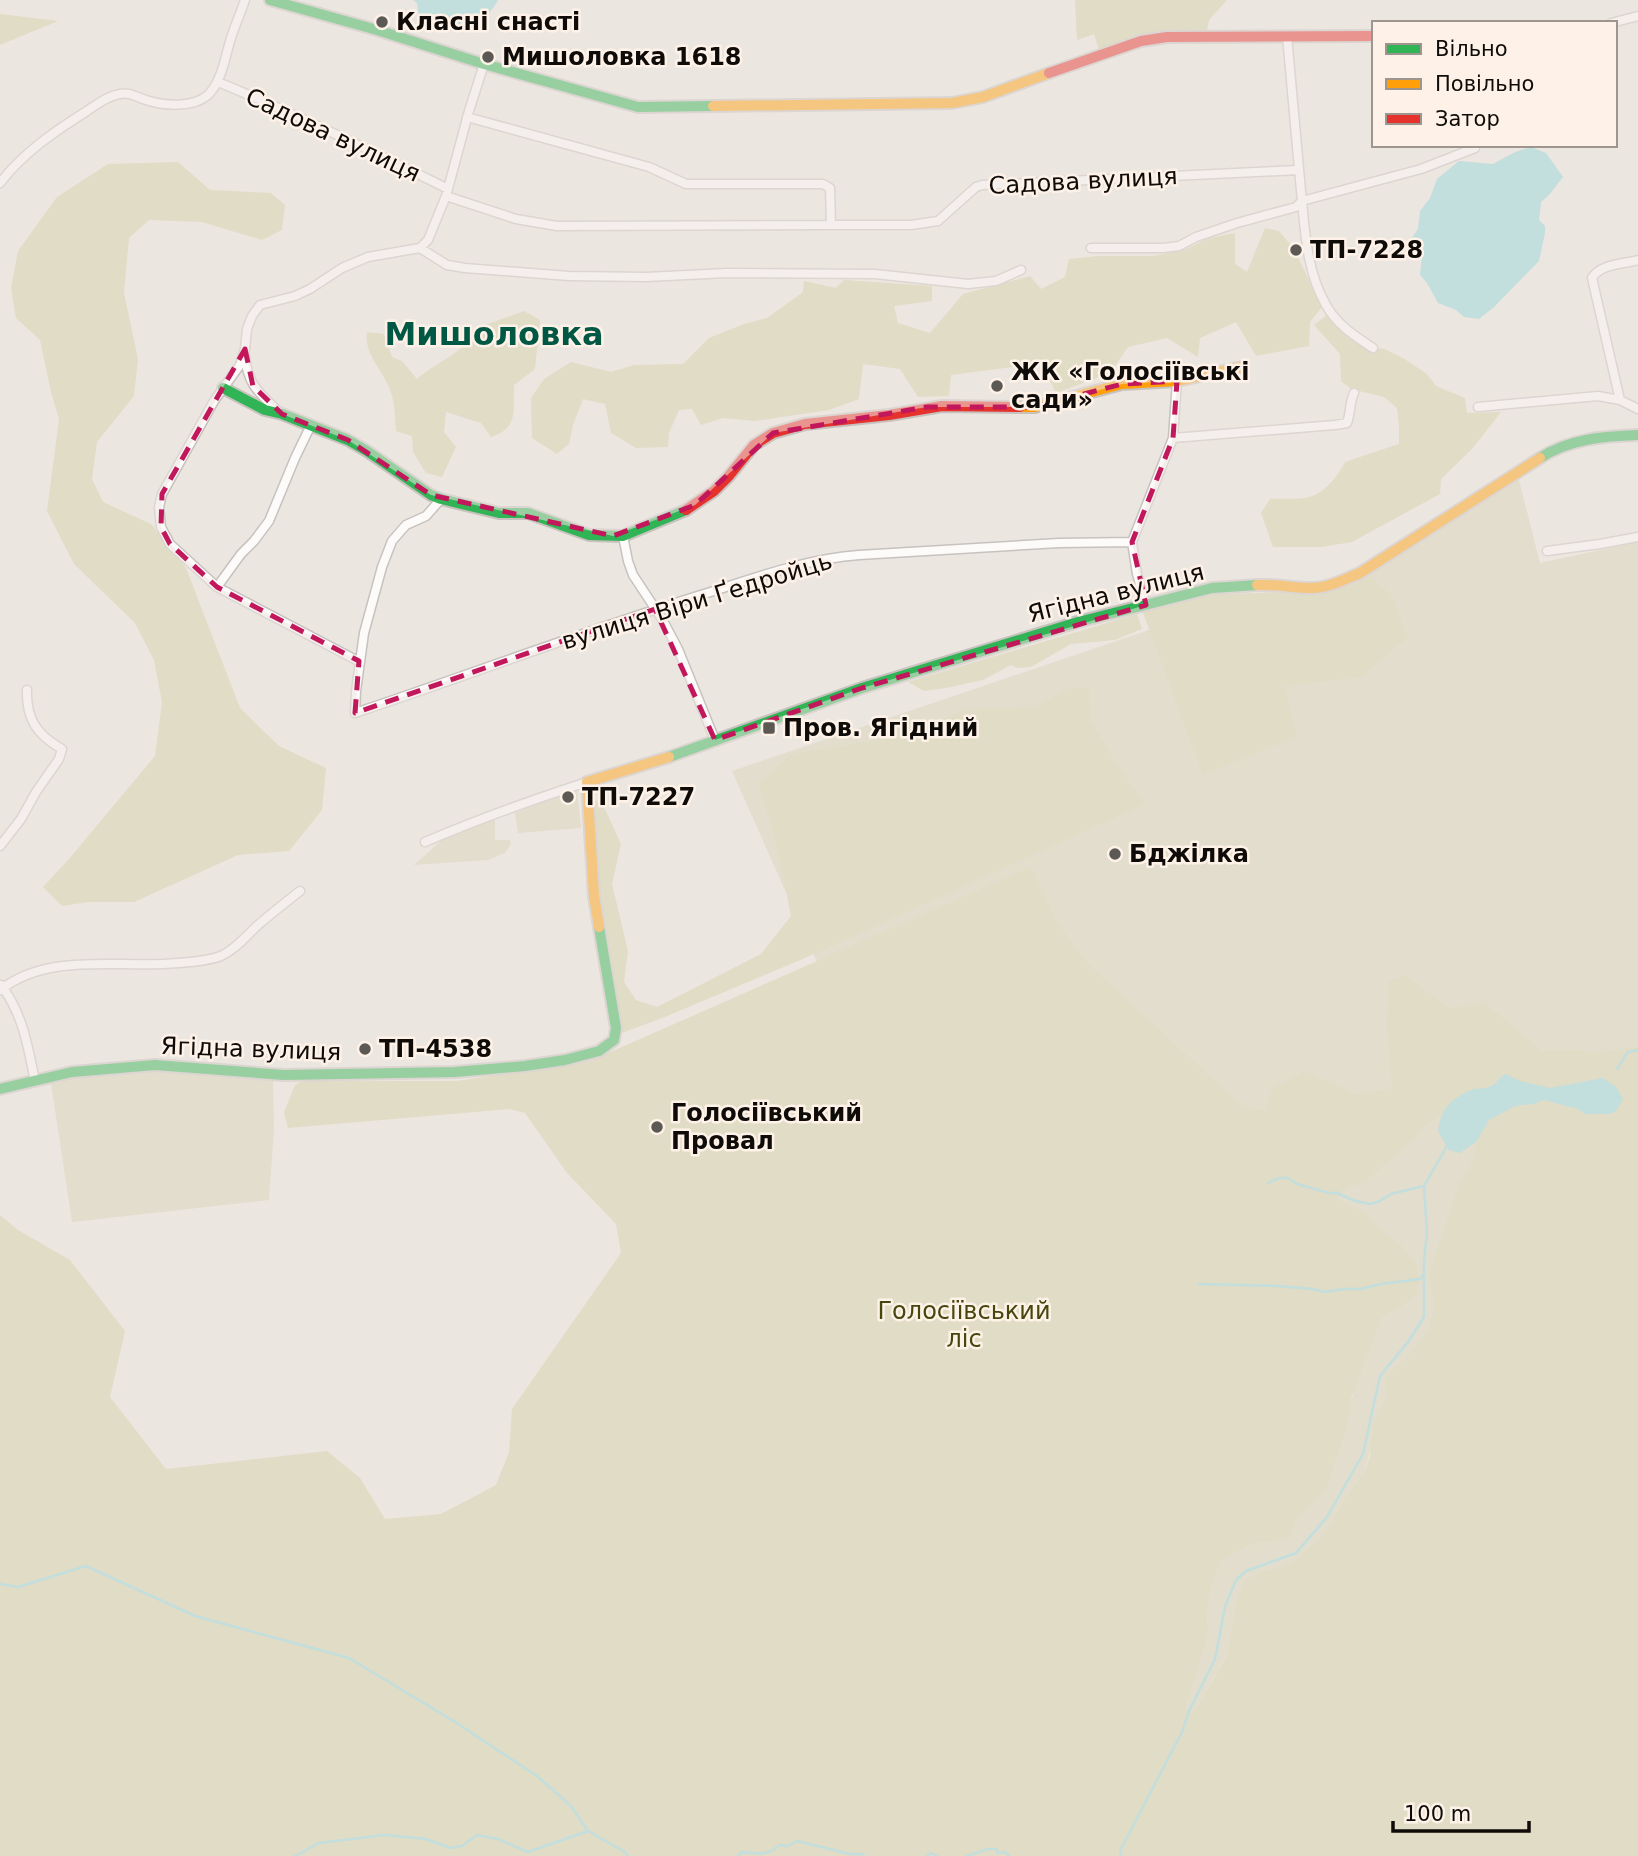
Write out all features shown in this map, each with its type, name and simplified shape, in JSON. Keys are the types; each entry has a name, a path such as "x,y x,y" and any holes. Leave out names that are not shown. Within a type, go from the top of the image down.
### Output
{"street":[{"path":"0,183 44,140 117,94 130,93 160,104 199,101 208,95 218,82 245,0"},
{"path":"270,0 638,107 952,103 983,97 1141,41 1167,37 1372,36"},
{"path":"1617,21 1638,16"},
{"path":"1287,36 1310,265 1327,306 1340,324 1373,348"},
{"path":"282,414 253,386 246,367 247,329 252,316 260,305 295,296 342,268 368,257 420,248 428,240 447,192 484,64"},
{"name":"Садова вулиця","path":"218,82 352,141 447,192 516,219 557,226 911,225 938,221 976,187 982,185 1299,170"},
{"path":"467,117 649,167 686,184 824,184 830,188 831,225"},
{"path":"1091,248 1179,246 1237,223 1296,207 1302,201 1420,169 1475,148"},
{"path":"420,248 447,265 569,276 875,274 968,284 996,281 1021,270"},
{"path":"1620,400 1592,278 1603,268 1638,260"},
{"path":"245,349 240,365 223,387 162,494 159,507 161,527 170,544 217,587 360,662 364,634 392,541 406,525 426,516 440,499"},
{"path":"223,387 265,410 348,440 440,499 499,513 528,513 589,535 623,536 695,505 728,477 754,445 773,433 805,424 889,415 927,407 1035,407 1122,384 1177,381 1242,367"},
{"path":"1146,604 1137,574 1132,542 1173,438 1177,381"},
{"path":"1173,438 1347,423 1351,413 1349,403 1354,393"},
{"path":"1478,408 1598,396 1620,400 1638,409"},
{"path":"217,587 269,521 311,425"},
{"name":"Ягідна вулиця","path":"425,842 519,804 668,757 896,677 1078,622 1212,588 1272,584 1314,588 1336,583 1360,573 1547,453 1586,439 1638,435"},
{"path":"623,536 633,575 678,649 715,740"},
{"path":"1546,551 1638,537"},
{"name":"вулиця Віри Ґедройць","path":"360,662 355,713 655,609 807,562 836,557 1059,543 1132,542"},
{"path":"0,846 21,819 59,759 62,749 49,742 30,718 27,690"},
{"name":"Ягідна вулиця","path":"0,1089 72,1072 155,1065 284,1076 455,1072 525,1066 599,1051 614,1040 616,1028 594,895 587,782"},
{"path":"35,1081 25,1031 15,1005 1,987 49,968 85,964 158,965 203,961 221,956 241,943 300,891"}],"highlighted area":[{"path":"245,349 253,386 282,414 348,440 431,495 613,536 695,505 773,433 927,407 1035,407 1122,384 1177,381 1173,438 1132,542 1146,605 862,688 715,740 655,609 355,713 359,661 217,587 170,544 161,527 162,494"}],"green space":[{"path":"1075,0 1227,0 1209,20 1207,30 1166,30 1140,35 1099,50 1094,34 1077,40"},
{"path":"0,14 58,21 0,45"},
{"path":"178,162 210,190 271,193 285,205 282,230 262,240 202,222 149,220 129,238 124,293 138,359 134,396 97,442 92,479 103,502 151,524 186,568 240,708 279,746 326,768 322,810 289,851 238,855 134,902 88,902 62,906 43,887 155,756 162,702 154,660 135,623 74,564 47,511 59,419 40,340 16,318 11,288 18,251 57,197 108,164"},
{"path":"1265,228 1279,231 1294,249 1322,307 1310,322 1309,346 1256,356 1236,322 1200,338 1198,357 1167,338 1128,347 1110,373 1056,393 1042,363 951,375 949,396 918,397 900,369 863,364 859,399 829,410 755,421 723,418 701,425 692,409 679,410 669,433 668,447 636,448 611,433 605,404 583,399 569,444 557,454 532,438 531,398 544,379 571,362 611,372 634,365 683,364 709,338 767,318 803,292 804,281 836,288 844,280 932,286 932,301 894,306 898,323 930,333 963,294 1030,276 1041,289 1065,277 1069,259 1153,256 1184,250 1209,238 1235,233 1235,264 1247,272"},
{"path":"524,311 540,320 535,369 514,385 514,410 510,423 506,429 491,437 481,423 446,412 444,432 456,447 442,477 426,473 413,452 412,436 396,431 391,392 368,347 367,332 384,334 392,357 402,361 417,379 464,345 474,329"},
{"path":"1331,312 1373,348 1384,349 1403,358 1427,374 1436,386 1465,398 1467,413 1501,412 1472,449 1441,479 1440,494 1352,542 1321,547 1273,547 1261,513 1270,499 1315,495 1330,483 1345,462 1399,444 1397,408 1384,397 1351,389 1341,381 1340,354 1314,325"},
{"path":"1518,476 1540,563 1638,542 1638,1856 1371,1448 1364,1473 1345,1497 1331,1524 1315,1543 1295,1560 1269,1569 1236,1600 1226,1656 1195,1710 1188,1713 1186,1706 1208,1627 1207,1611 1212,1585 1221,1562 1258,1543 1273,1542 1288,1536 1333,1469 1354,1391 824,978 732,771 1258,593 1349,587"},
{"path":"1372,578 1392,596 1408,637 1361,677 1284,686 1297,736 1203,775 1142,610 1217,594 1314,592"},
{"path":"1137,614 1142,629 1115,640 1071,644 1031,667 1017,668 1011,665 983,680 924,691 908,682"},
{"path":"1071,687 1089,689 1090,720 1145,804 805,958 622,1033 615,1010 600,910 596,858 596,800 606,811 621,844 612,884 628,951 624,982 636,1000 657,1007 761,954 791,916 779,854 759,784 791,754 912,735 964,709 1036,707"},
{"path":"577,789 581,828 518,833 515,813"},
{"path":"495,820 495,840 510,840 511,844 505,853 488,860 414,865 442,840 480,823"},
{"name":"Голосіївський ліс","path":"1031,867 1057,922 1087,963 1241,1105 1265,1111 1273,1088 1305,1071 1357,1095 1392,1088 1387,1023 1389,981 1405,975 1451,1009 1484,1002 1542,1051 1579,1050 1591,1053 1638,1047 1638,1856 0,1856 0,1215 18,1230 70,1260 125,1331 110,1397 166,1469 327,1451 360,1478 385,1519 441,1514 496,1485 509,1452 512,1409 621,1253 616,1224 567,1173 525,1113 510,1109 288,1128 284,1112 295,1085 303,1081 457,1081 590,1061","holes":["1499,1077 1550,1088 1566,1085 1610,1114 1585,1114 1578,1109 1543,1100 1515,1106 1489,1120 1477,1141 1472,1164 1459,1184 1429,1274 1435,1306 1427,1332 1409,1355 1388,1374 1385,1400 1373,1424 1370,1456 1364,1473 1345,1497 1331,1524 1315,1543 1284,1566 1269,1569 1244,1581 1236,1600 1226,1657 1195,1710 1188,1712 1186,1706 1205,1645 1212,1585 1221,1562 1258,1543 1273,1542 1289,1536 1297,1520 1327,1487 1347,1426 1352,1396 1382,1316 1399,1308 1416,1295 1420,1279 1413,1260 1399,1243 1367,1215 1338,1199 1337,1193 1367,1180 1414,1139 1425,1125 1441,1116 1446,1106 1473,1089 1494,1085"]},
{"path":"155,1071 273,1079 274,1129 269,1200 72,1222 51,1083 72,1076"}],"water":[{"path":"413,0 498,0 477,22 459,28 439,30 420,27 417,3"},
{"path":"1531,147 1546,153 1563,177 1541,202 1539,220 1545,226 1545,233 1539,261 1479,319 1464,317 1456,310 1438,303 1420,275 1422,256 1411,248 1411,239 1418,229 1420,211 1430,198 1437,179 1459,161 1493,164"},
{"path":"1506,1074 1520,1081 1550,1088 1603,1078 1616,1087 1623,1099 1616,1111 1610,1114 1585,1114 1578,1109 1544,1100 1515,1106 1489,1120 1477,1141 1460,1153 1449,1150 1438,1131 1448,1105 1471,1090 1490,1087"}],"waterway":[{"path":"1617,1069 1628,1052 1638,1050"},
{"path":"1121,1856 1120,1851 1183,1730 1188,1713 1215,1659 1225,1607 1236,1580 1246,1571 1296,1553 1327,1517 1363,1454 1380,1376 1408,1342 1424,1317 1427,1233 1424,1186 1447,1146"},
{"path":"1268,1183 1279,1178 1288,1178 1297,1184 1371,1204 1391,1194 1424,1186"},
{"path":"1198,1284 1278,1286 1324,1292 1420,1279 1424,1274"},
{"path":"0,1584 18,1587 86,1566 195,1616 349,1658 452,1720 537,1776 571,1806 588,1831 628,1856"},
{"path":"295,1856 319,1843 385,1835 426,1839 450,1848 462,1846 477,1835 498,1839 528,1852 588,1831"},
{"path":"738,1856 742,1852 767,1853 779,1845 788,1846 797,1841 864,1856"},
{"path":"967,1856 988,1849 996,1849 998,1853 1005,1852 1009,1856"},
{"path":"927,1856 931,1853 937,1856"}],"traffic: fast":[{"path":"270,0 638,107 713,106"},
{"path":"223,388 265,410 348,440 441,499 499,513 528,513 589,535 623,536 686,510"},
{"path":"1540,458 1575,443 1638,435"},
{"path":"669,757 862,688 1078,622 1212,588 1257,585"},
{"path":"0,1089 72,1072 155,1065 284,1075 455,1072 525,1066 599,1051 614,1040 616,1028 599,927"}],"traffic: slow":[{"path":"713,106 952,103 983,97 1049,73"},
{"path":"1020,407 1035,407 1122,384 1177,381 1242,367"},
{"path":"1257,585 1318,588 1360,573 1540,458"},
{"path":"599,927 594,896 587,782 669,757"}],"traffic: jam":[{"path":"1049,73 1141,41 1167,37 1372,36"},
{"path":"686,510 714,491 754,445 773,433 805,424 942,406 1020,407"}],"place":[{"name":"Класні снасті","path":"382,22"},
{"name":"Мишоловка 1618","path":"488,57"},
{"name":"ТП-7228","path":"1296,250"},
{"name":"ЖК «Голосіївські сади»","path":"997,386"},
{"name":"Пров. Ягідний","path":"769,728"},
{"name":"ТП-7227","path":"568,797"},
{"name":"Бджілка","path":"1115,854"},
{"name":"ТП-4538","path":"365,1049"},
{"name":"Голосіївський Провал","path":"657,1127"}],"district":[{"name":"Мишоловка","path":"494,334"}]}
